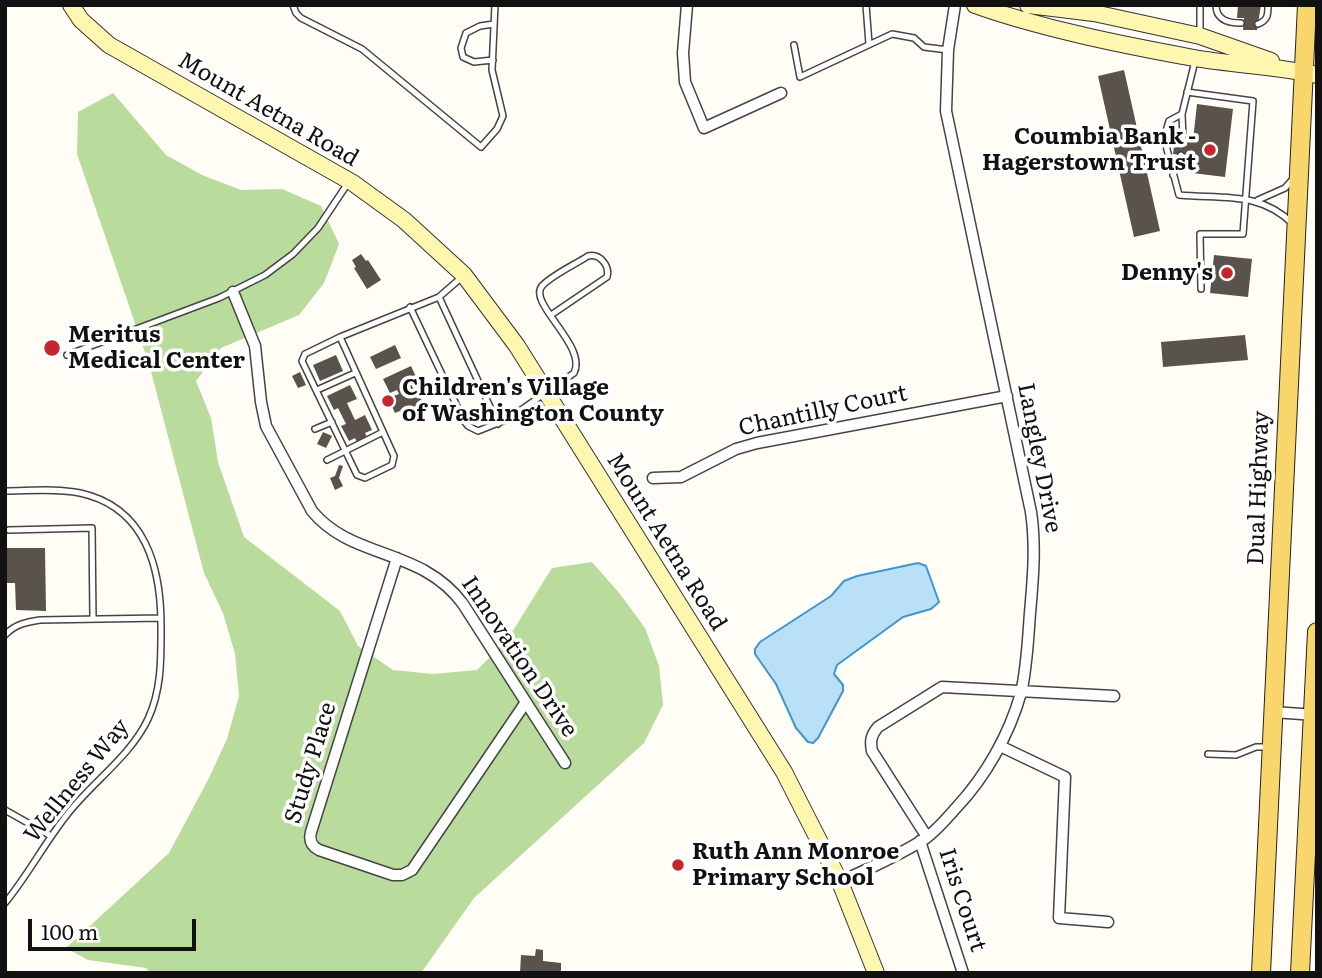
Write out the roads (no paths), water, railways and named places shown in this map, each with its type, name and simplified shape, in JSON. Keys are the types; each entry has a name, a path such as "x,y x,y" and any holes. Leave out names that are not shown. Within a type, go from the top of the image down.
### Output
{"main road":[{"name":"Dual Highway","path":"1261,973 1297,174 1310,73 1307,5"},
{"path":"1300,973 1317,632"}],"street":[{"name":"Mount Aetna Road","path":"71,5 93,32 128,57 349,181 404,220 464,275 503,326 783,772 840,882 876,973"},
{"path":"89,5 93,32"},
{"path":"687,5 683,53 685,82 704,128 781,93"},
{"name":"Langley Drive","path":"840,882 924,839 965,799 1000,746 1021,691 1028,644 1035,539 1031,512 946,111 948,50 955,5"},
{"path":"975,5 1002,15 1196,58 1310,73"},
{"path":"1028,5 1094,13 1200,36 1310,73"},
{"name":"Innovation Drive","path":"233,292 255,346 266,426 308,505 322,522 339,535 432,574 452,591 565,763"},
{"name":"Chantilly Court","path":"653,478 681,477 736,449 757,443 1006,396"},
{"name":"Study Place","path":"397,558 311,832 310,840 313,845 319,850 393,875 411,871 526,702"},
{"name":"Iris Court","path":"963,973 924,839 872,751 870,741 872,733 878,727 942,687 1021,691"},
{"path":"1021,691 1114,696"},
{"path":"1273,712 1314,715"},
{"path":"1000,746 1065,778 1059,918 1108,922"}],"lane":[{"path":"293,5 301,18 362,49 481,147 497,129 503,116 497,97 493,60 495,5"},
{"path":"866,5 869,44"},
{"path":"1200,5 1200,36"},
{"path":"1216,5 1218,15 1223,20 1241,23"},
{"path":"1258,24 1268,16 1268,5"},
{"path":"493,60 474,62 463,57 461,48 466,33 480,26 494,24"},
{"path":"794,45 800,77 892,34 914,38 924,47 948,50"},
{"path":"1183,139 1182,114 1196,58"},
{"path":"1187,92 1254,101 1243,234 1200,234 1201,289"},
{"path":"1182,114 1168,121 1164,138 1179,195 1258,200 1284,188 1297,174"},
{"path":"1172,175 1181,155"},
{"path":"66,355 233,292 279,265 306,242 329,215 349,181"},
{"path":"1258,200 1275,208 1295,226"},
{"path":"410,307 464,421 478,431 498,424 570,377 578,361 540,297 541,288 588,256 596,255 600,258 608,268 607,277 551,315"},
{"path":"340,337 394,456 394,463 390,467 365,478 357,475 303,363 304,356 340,337 439,297 464,275"},
{"path":"439,297 498,424"},
{"path":"317,390 355,373"},
{"path":"315,429 332,422"},
{"path":"327,460 383,432"},
{"name":"Wellness Way","path":"5,491 80,493 99,500 123,515 150,552 158,576 161,618 160,677 156,698 147,720 136,740 67,814 5,903"},
{"path":"9,530 92,527 93,619"},
{"path":"5,635 24,623 40,620 161,618"},
{"path":"1208,754 1236,755 1256,747 1272,747"},
{"path":"5,810 51,836"}],"water":[{"path":"918,563 926,566 939,602 931,609 903,617 837,665 834,674 843,685 843,691 818,738 813,743 808,742 796,728 776,684 755,654 755,649 760,642 831,596 844,581"}],"place":[{"name":"Coumbia Bank - Hagerstown Trust","path":"1210,150"},
{"name":"Denny's","path":"1227,273"},
{"name":"Meritus Medical Center","path":"52,348"},
{"name":"Children's Village of Washington County","path":"388,401"},
{"name":"Ruth Ann Monroe Primary School","path":"678,865"}]}
